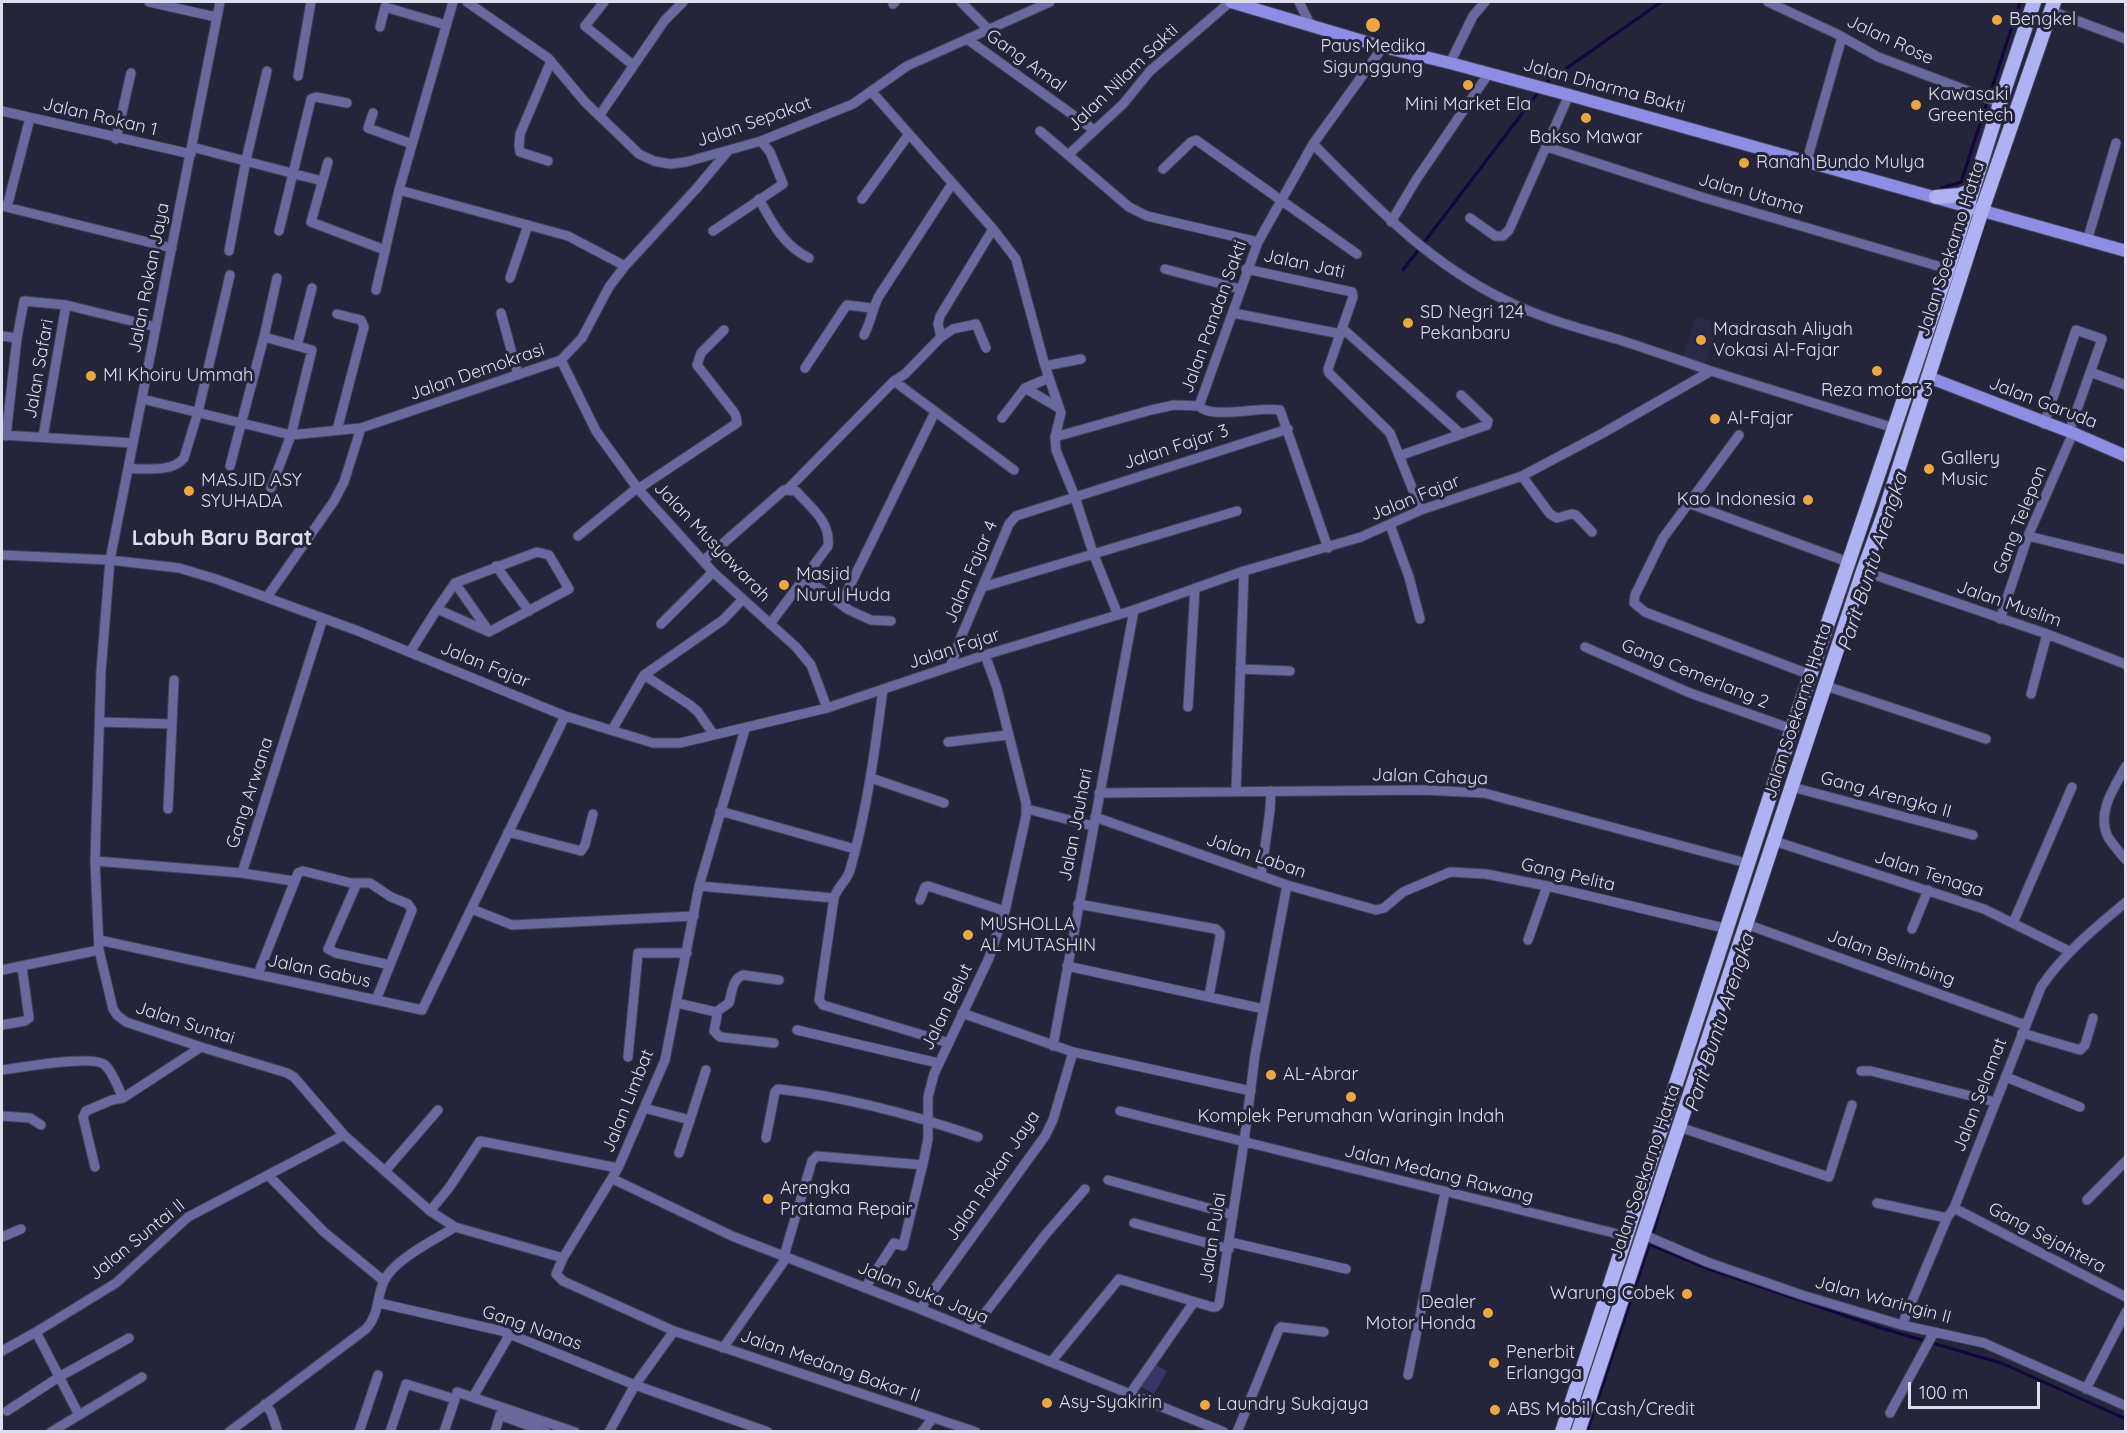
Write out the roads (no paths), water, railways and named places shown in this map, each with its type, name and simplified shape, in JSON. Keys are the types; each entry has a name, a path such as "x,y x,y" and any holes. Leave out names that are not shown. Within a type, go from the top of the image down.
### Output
{"main road":[{"name":"Jalan Dharma Bakti","path":"1230,2 1383,47 1569,94 2126,251"},
{"name":"Jalan Soekarno Hatta","path":"1562,1431 1750,864 1792,729 1948,269 1973,190 1995,101 2034,2"},
{"name":"Jalan Soekarno Hatta","path":"1578,1431 2053,8"},
{"path":"1936,197 1959,195 1973,190"},
{"name":"Jalan Garuda","path":"1930,378 2044,424 2071,432 2126,456"},
{"path":"1690,1040 1707,1045"}],"street":[{"path":"149,2 216,17"},
{"name":"Jalan Rokan Jaya","path":"110,560 220,2"},
{"path":"298,76 311,2"},
{"path":"376,290 399,190 453,2"},
{"name":"Jalan Sepakat","path":"467,2 551,62 599,116 634,150 654,161 670,164 686,162 761,141 854,104 907,66 1050,2"},
{"path":"604,2 585,26 633,65"},
{"path":"599,116 665,20 683,2"},
{"path":"961,2 988,29"},
{"name":"Jalan Nilam Sakti","path":"1068,155 1123,104 1150,71 1230,2"},
{"path":"1299,2 1310,24"},
{"path":"1450,63 1473,16 1485,2"},
{"name":"Jalan Rose","path":"1768,2 1878,57 1995,101"},
{"path":"380,27 385,7 446,26"},
{"path":"2053,8 2065,16 2126,39"},
{"path":"1807,160 1842,37"},
{"name":"Gang Amal","path":"967,39 1094,130"},
{"name":"Jalan Pandan Sakti","path":"1328,548 1280,410 1212,412 1201,409 1199,406 1233,314 1246,269 1258,242 1312,144 1383,47"},
{"path":"548,161 525,155 520,152 519,146 520,134 551,62"},
{"path":"229,250 246,160 267,72"},
{"path":"116,139 131,73"},
{"path":"1391,222 1416,180 1489,73"},
{"path":"871,91 993,229 1016,259 1045,366 1059,408 1060,414 1055,437 1056,450 1118,615"},
{"path":"1470,218 1495,236 1503,236 1509,230 1569,94"},
{"path":"279,231 312,98 347,103"},
{"name":"Jalan Rokan 1","path":"2,111 116,139 246,160 322,181"},
{"path":"373,113 368,128 412,144"},
{"path":"30,118 4,206 172,248"},
{"name":"Jalan Nilam Sakti","path":"1040,131 1129,207 1147,216 1258,242"},
{"path":"862,200 909,134"},
{"path":"1163,169 1196,140 1357,254"},
{"path":"713,231 783,184 770,152 761,141"},
{"path":"2087,241 2116,143"},
{"path":"1312,144 1414,242 1476,284 1531,312 1894,428"},
{"name":"Jalan Utama","path":"1547,147 1705,198 1948,269"},
{"name":"Jalan Demokrasi","path":"142,399 291,435 362,428 561,360 582,338 609,287 625,266 728,151"},
{"path":"328,162 310,222 385,250"},
{"path":"864,335 870,323 872,308 952,184"},
{"path":"399,190 568,236 625,266"},
{"path":"759,199 788,244 798,253 809,258"},
{"path":"510,278 528,225"},
{"path":"941,337 939,316 993,229"},
{"path":"1165,269 1240,289"},
{"name":"Jalan Jati","path":"1246,269 1350,290 1353,297 1328,369 1329,373 1390,433 1421,510"},
{"path":"128,469 167,468 180,464 184,458 198,412 230,275"},
{"path":"230,465 277,278"},
{"path":"297,346 312,288"},
{"path":"4,436 24,301 66,305 156,327"},
{"name":"Jalan Safari","path":"43,437 66,305"},
{"path":"805,368 844,309 848,306 872,308"},
{"path":"501,313 518,375"},
{"path":"337,314 361,320 364,327 337,430"},
{"path":"1233,314 1341,331 1460,433"},
{"path":"703,561 784,490 788,489 894,381 905,374 941,337 953,329 976,324 986,348"},
{"path":"578,536 637,489 737,423 733,411 697,365 701,353 724,330"},
{"name":"Gang Telepon","path":"2000,619 2028,536 2071,432 2102,339 2076,330 2044,424"},
{"path":"2,336 17,338"},
{"path":"264,337 312,350 291,435 271,488"},
{"path":"1045,366 1081,359"},
{"name":"Jalan Musyawarah","path":"561,360 596,431 637,489 713,572 796,647 810,665 827,708"},
{"name":"Jalan Fajar","path":"2,555 110,560 180,568 322,618 565,716 653,743 668,745 745,729 827,708 985,655 1134,610 1244,572 1328,548 1390,525 1421,510 1522,476 1711,371"},
{"path":"2090,372 2126,385"},
{"path":"2,373 13,373"},
{"path":"1002,418 1025,388 1049,378"},
{"path":"894,381 1014,470"},
{"path":"1025,388 1059,408"},
{"path":"1400,456 1488,423 1461,395"},
{"path":"1055,437 1174,405 1199,406"},
{"path":"841,604 935,412"},
{"path":"267,597 334,501 344,482 362,428"},
{"name":"Jalan Fajar 3","path":"1075,497 1288,429"},
{"path":"1739,435 1663,538 1635,595 1634,603 1645,612 1811,675"},
{"name":"Jalan Safari","path":"4,436 133,443"},
{"path":"1522,476 1550,514 1557,518 1576,514 1592,532"},
{"path":"770,624 828,546 829,534 825,523 796,491 788,489"},
{"name":"Jalan Fajar 4","path":"950,667 1011,519 1075,497"},
{"path":"1688,503 1848,562"},
{"path":"983,587 1237,511"},
{"path":"1390,525 1409,577 1420,619"},
{"path":"2028,536 2126,560"},
{"path":"410,652 455,583 537,552 549,555 568,589 489,632"},
{"name":"Jalan Suntai","path":"110,560 101,670 95,861 99,950 113,1009 126,1022 287,1073 294,1077 344,1135 430,1211 455,1227 562,1258"},
{"path":"496,566 529,611"},
{"path":"661,624 713,572"},
{"path":"1236,791 1244,572"},
{"name":"Jalan Muslim","path":"1864,572 2047,634 2125,664"},
{"path":"805,578 841,604 871,620 891,621"},
{"path":"455,583 489,632"},
{"path":"1188,707 1195,588"},
{"path":"612,730 644,675 723,620 743,599"},
{"path":"437,609 489,632"},
{"name":"Jalan Jauhari","path":"1053,1046 1134,610"},
{"name":"Gang Arwana","path":"95,861 242,873 322,618"},
{"path":"2031,694 2047,634"},
{"name":"Gang Cemerlang 2","path":"1585,647 1690,693 1792,729"},
{"name":"Jalan Belut","path":"865,1288 894,1243 903,1246 928,1139 928,1096 938,1063 989,958 1005,911 1028,809 992,672 985,655"},
{"path":"1240,669 1290,671"},
{"path":"644,675 690,705 698,712 714,735"},
{"path":"168,808 174,680"},
{"path":"1828,687 1986,739"},
{"path":"883,689 871,778 855,849 847,877 838,886 834,898 820,1003 949,1043"},
{"name":"Jalan Gabus","path":"99,940 422,1010 565,716"},
{"path":"100,722 172,724"},
{"name":"Jalan Limbat","path":"562,1258 613,1179 665,1060 699,886 745,729"},
{"path":"948,742 1008,735"},
{"path":"2126,766 2109,799 2103,817 2108,837 2126,860"},
{"path":"871,778 944,803"},
{"name":"Gang Arengka II","path":"1794,787 1973,835"},
{"path":"2013,922 2072,787"},
{"name":"Jalan Cahaya","path":"1099,793 1423,790 1484,793 1750,864"},
{"path":"1261,876 1271,791"},
{"name":"Jalan Laban","path":"1028,809 1094,822 1287,885 1376,910 1384,908 1402,892"},
{"path":"720,811 855,849"},
{"path":"508,832 581,851 594,814"},
{"name":"Jalan Tenaga","path":"1776,842 1984,909 2069,951"},
{"path":"258,974 298,873 303,871 357,883 363,882 408,904 412,910 376,1000"},
{"name":"Gang Pelita","path":"1402,892 1450,872 1486,874 1547,886 1728,929"},
{"path":"242,873 293,882"},
{"path":"357,883 328,949 336,953 390,965"},
{"name":"Jalan Pulai","path":"1051,1362 1116,1280 1124,1280 1212,1307 1218,1306 1230,1246 1255,1055 1287,885"},
{"path":"699,886 834,898"},
{"path":"920,900 925,887 928,886 1005,911"},
{"path":"1528,940 1547,886"},
{"path":"1912,929 1928,890"},
{"name":"Jalan Selamat","path":"1902,1325 1947,1218 1954,1208 2041,987 2069,951 2126,902"},
{"path":"1078,904 1216,929 1220,937 1209,996"},
{"path":"472,909 512,925 694,916"},
{"name":"Jalan Belimbing","path":"1748,924 2075,1050 2083,1049 2094,1018"},
{"path":"2,970 99,950"},
{"path":"628,1057 638,953 687,953"},
{"path":"2,1025 25,1021 29,1018 22,966"},
{"path":"1067,966 1264,1009"},
{"path":"677,1003 716,1012 729,1003 738,977 743,975 779,980"},
{"path":"716,1012 714,1031 720,1037 774,1043"},
{"path":"962,1013 1073,1052 1251,1091"},
{"path":"797,1030 938,1063"},
{"path":"95,1167 84,1114 112,1100 123,1098 201,1047"},
{"name":"Jalan Rokan Jaya","path":"920,1309 1045,1136 1053,1120 1073,1052"},
{"path":"2,1070 59,1062 92,1060 101,1062 123,1098"},
{"path":"679,1153 706,1070"},
{"path":"1861,1071 1871,1071 1995,1102"},
{"path":"2006,1077 2080,1107"},
{"path":"766,1138 775,1092 778,1089 927,1119 978,1137"},
{"path":"1679,1127 1829,1177 1852,1106"},
{"path":"644,1108 690,1120"},
{"path":"385,1171 438,1110"},
{"name":"Jalan Medang Rawang","path":"1120,1111 1626,1236"},
{"path":"2,1116 30,1118 41,1125"},
{"name":"Jalan Suntai II","path":"2,1351 116,1283 188,1217 344,1135"},
{"path":"430,1211 449,1188 480,1141 618,1168"},
{"path":"723,1348 785,1256 812,1161 817,1156 922,1166"},
{"path":"2087,1200 2126,1161"},
{"path":"269,1176 324,1232 384,1281"},
{"name":"Jalan Suka Jaya","path":"613,1179 732,1236 1224,1431"},
{"path":"1108,1180 1233,1215"},
{"path":"972,1330 1044,1235 1085,1189"},
{"path":"1408,1375 1445,1192"},
{"path":"1877,1203 1947,1218"},
{"name":"Gang Sejahtera","path":"1954,1208 2126,1297"},
{"path":"1134,1223 1230,1246 1346,1269"},
{"path":"230,1431 366,1329 372,1323 380,1303 384,1281 399,1264 455,1227"},
{"path":"2,1237 21,1229"},
{"name":"Jalan Waringin II","path":"1644,1235 1707,1262 1902,1325 1930,1338 1984,1343 2126,1407"},
{"path":"562,1258 556,1274 563,1281 674,1331 635,1385 609,1431"},
{"path":"1130,1394 1194,1302"},
{"name":"Gang Nanas","path":"380,1303 510,1335 635,1385 768,1431"},
{"path":"2086,1389 2126,1312"},
{"path":"1237,1431 1279,1329 1281,1327 1324,1332"},
{"name":"Jalan Medang Bakar II","path":"674,1331 976,1431"},
{"path":"36,1332 79,1415"},
{"path":"473,1397 510,1335"},
{"path":"7,1411 59,1377 129,1338"},
{"path":"1890,1413 1930,1338"},
{"path":"359,1431 378,1375"},
{"path":"51,1431 142,1377"},
{"path":"390,1431 406,1384 455,1399 444,1431"},
{"path":"457,1392 575,1431"},
{"path":"265,1404 271,1412 278,1431"},
{"path":"495,1431 500,1415 546,1431"},
{"path":"922,1431 933,1418"}],"waterway":[{"path":"1544,84 1661,2"},
{"name":"Parit Buntu Arengka","path":"1941,188 1961,182 2020,2"},
{"path":"1403,270 1540,90"},
{"name":"Parit Buntu Arengka","path":"1975,255 1987,216"},
{"name":"Parit Buntu Arengka","path":"1770,873 1875,557"},
{"name":"Parit Buntu Arengka","path":"1675,1161 1680,1145"},
{"name":"Parit Buntu Arengka","path":"1652,1236 1672,1170"},
{"name":"Parit Buntu Arengka","path":"1587,1432 1650,1242"},
{"path":"1649,1244 1706,1268 1884,1329 2001,1363 2126,1419"}],"place":[{"name":"Bengkel","path":"1997,20"},
{"name":"Paus Medika Sigunggung","path":"1373,25"},
{"name":"Mini Market Ela","path":"1468,85"},
{"name":"Kawasaki Greentech","path":"1916,105"},
{"name":"Bakso Mawar","path":"1586,118"},
{"name":"Ranah Bundo Mulya","path":"1744,163"},
{"name":"SD Negri 124 Pekanbaru","path":"1408,323"},
{"name":"Madrasah Aliyah Vokasi Al-Fajar","path":"1701,340"},
{"name":"Reza motor 3","path":"1877,371"},
{"name":"MI Khoiru Ummah","path":"91,376"},
{"name":"Al-Fajar","path":"1715,419"},
{"name":"Gallery Music","path":"1929,469"},
{"name":"MASJID ASY SYUHADA","path":"189,491"},
{"name":"Kao Indonesia","path":"1808,500"},
{"name":"Masjid Nurul Huda","path":"784,585"},
{"name":"MUSHOLLA AL MUTASHIN","path":"968,935"},
{"name":"AL-Abrar","path":"1271,1075"},
{"name":"Komplek Perumahan Waringin Indah","path":"1351,1097"},
{"name":"Arengka Pratama Repair","path":"768,1199"},
{"name":"Warung Cobek","path":"1687,1294"},
{"name":"Dealer Motor Honda","path":"1488,1313"},
{"name":"Penerbit Erlangga","path":"1494,1363"},
{"name":"Asy-Syakirin","path":"1047,1403"},
{"name":"Laundry Sukajaya","path":"1205,1405"},
{"name":"ABS Mobil Cash/Credit","path":"1495,1410"}],"district":[{"name":"Labuh Baru Barat","path":"222,539"}]}
